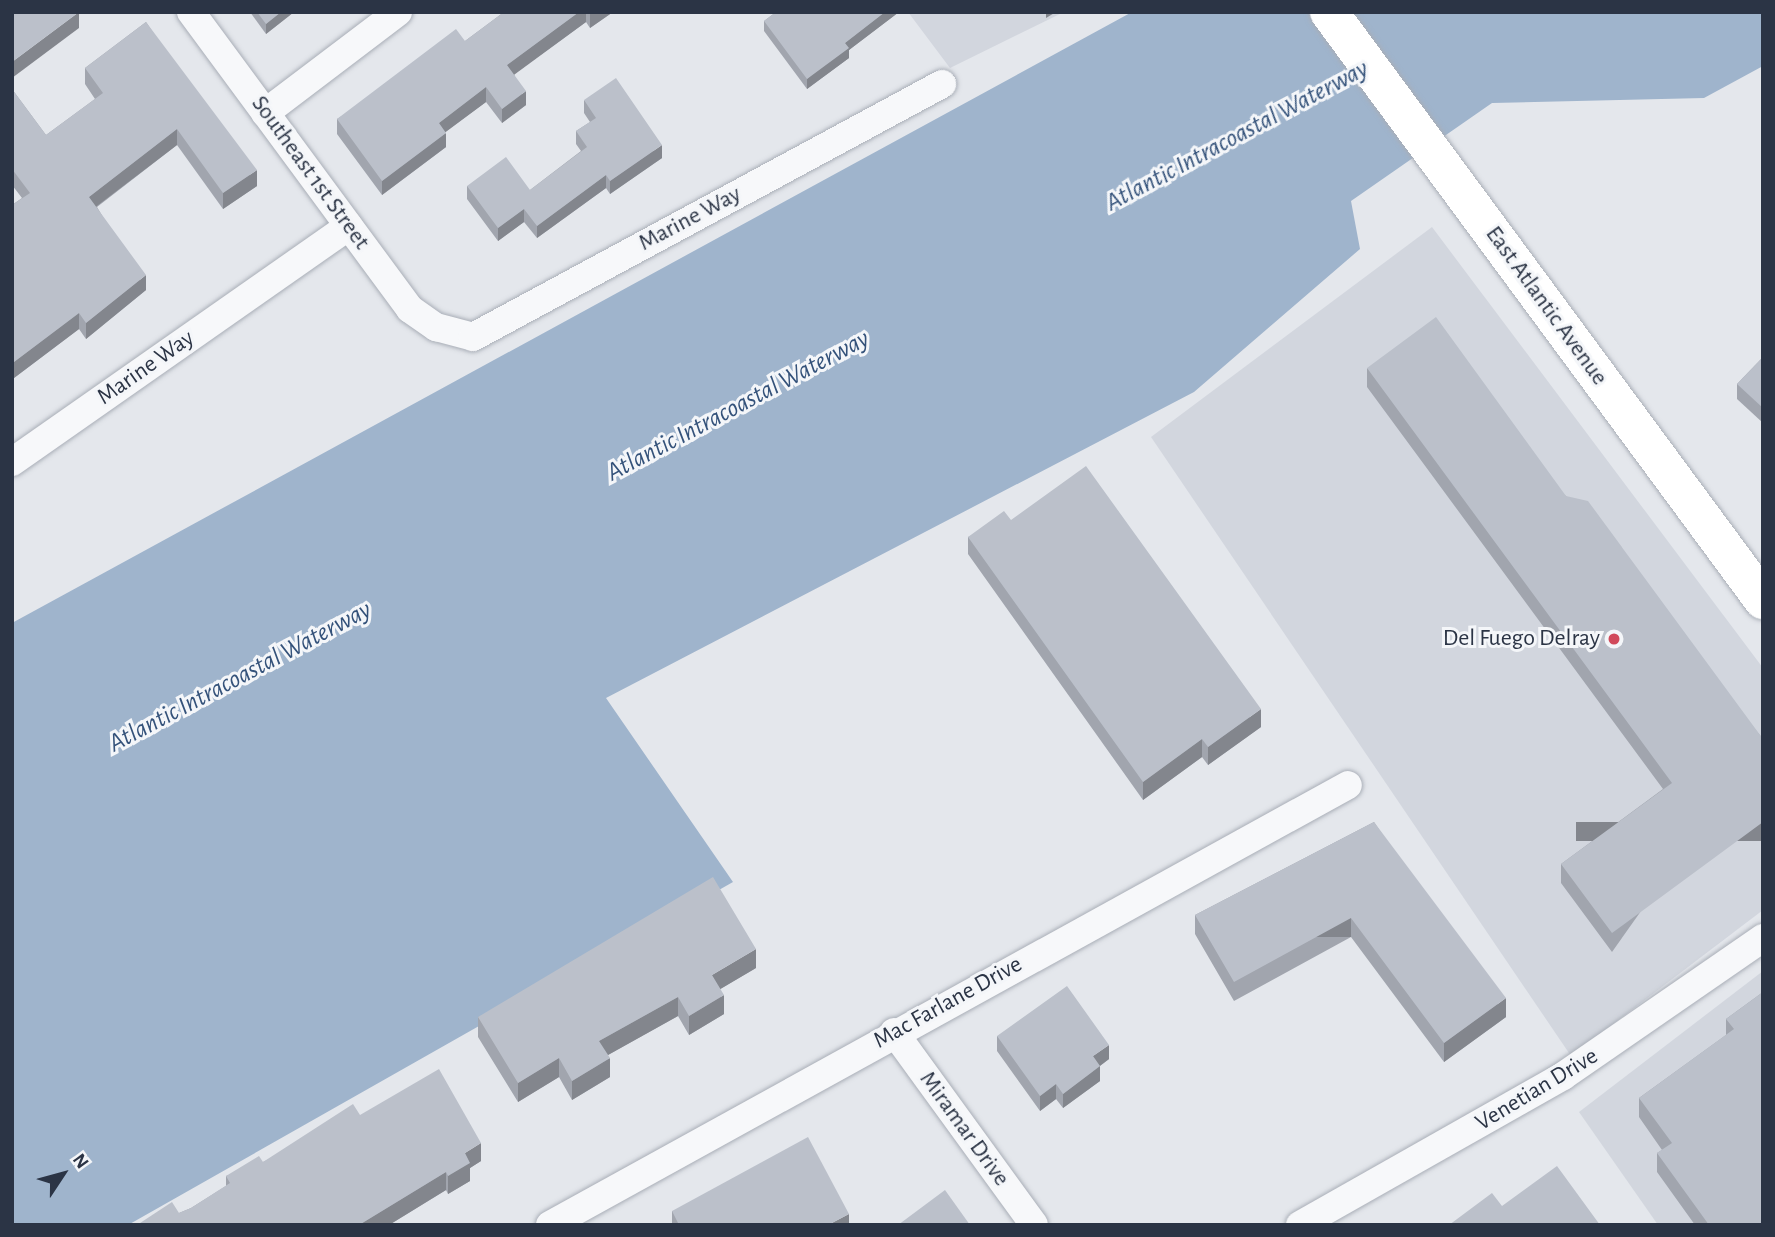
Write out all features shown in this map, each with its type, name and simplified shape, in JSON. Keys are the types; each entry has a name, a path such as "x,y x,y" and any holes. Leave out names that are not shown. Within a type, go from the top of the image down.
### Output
{"main road":[{"name":"East Atlantic Avenue","path":"1329,12 1763,600"}],"street":[{"name":"Southeast 1st Street","path":"191,12 410,309 436,327"},
{"path":"265,113 398,12"},
{"name":"Marine Way","path":"436,327 473,337 942,84"},
{"name":"Marine Way","path":"12,462 349,226"},
{"name":"Mac Farlane Drive","path":"550,1225 894,1032 1348,785"},
{"name":"Venetian Drive","path":"1300,1225 1563,1076 1763,938"},
{"name":"Miramar Drive","path":"894,1032 1034,1225"}],"shaded area":[{"path":"908,12 1064,12 950,68"},
{"path":"1432,227 1763,668 1763,910 1571,1056 1151,437"},
{"path":"1763,971 1763,1225 1658,1225 1579,1112"}],"water":[{"name":"Atlantic Intracoastal Waterway","path":"1132,12 1763,12 1763,66 1704,98 1492,103 1351,201 1360,249 1194,392 606,698 733,882 128,1225 12,1225 12,623"}],"building":[{"path":"12,12 79,12 12,62"},
{"path":"257,12 281,12 266,24"},
{"path":"504,12 579,12 507,65 526,91 502,109 486,87 439,123 446,133 382,181 337,119 456,29 465,41"},
{"path":"776,12 885,12 845,43 849,48 807,79 764,21"},
{"path":"146,22 257,170 223,193 177,129 89,197 146,275 86,323 79,313 14,362 12,205 30,193 12,169 12,89 46,135 103,93 85,68"},
{"path":"616,78 662,145 610,181 606,175 537,226 524,209 498,228 467,186 506,157 530,190 587,147 576,131 596,118 584,100"},
{"name":"Del Fuego Delray","path":"1436,317 1566,496 1588,501 1763,739 1763,822 1612,933 1561,864 1672,783 1367,368"},
{"path":"1763,357 1763,408 1737,384"},
{"path":"1086,466 1261,709 1208,747 1202,739 1143,782 968,537 1004,511 1011,520"},
{"path":"1374,822 1506,998 1444,1043 1351,918 1234,982 1195,915"},
{"path":"713,877 756,949 712,975 724,995 689,1016 678,997 599,1041 610,1058 572,1081 559,1058 518,1083 478,1017"},
{"path":"1067,986 1109,1045 1093,1056 1100,1066 1063,1094 1056,1084 1040,1096 997,1036"},
{"path":"1763,992 1763,1225 1709,1225 1657,1153 1672,1143 1639,1098 1734,1029 1726,1019"},
{"path":"439,1069 481,1143 465,1153 470,1163 448,1176 446,1172 359,1225 137,1225 172,1202 179,1213 191,1208 230,1183 226,1176 259,1156 263,1162 353,1104 360,1115"},
{"path":"808,1137 849,1214 828,1225 679,1225 672,1211"},
{"path":"1557,1166 1600,1225 1449,1225 1492,1193 1502,1206"},
{"path":"945,1190 970,1225 898,1225"}],"place":[{"name":"Del Fuego Delray","path":"1614,639"}]}
